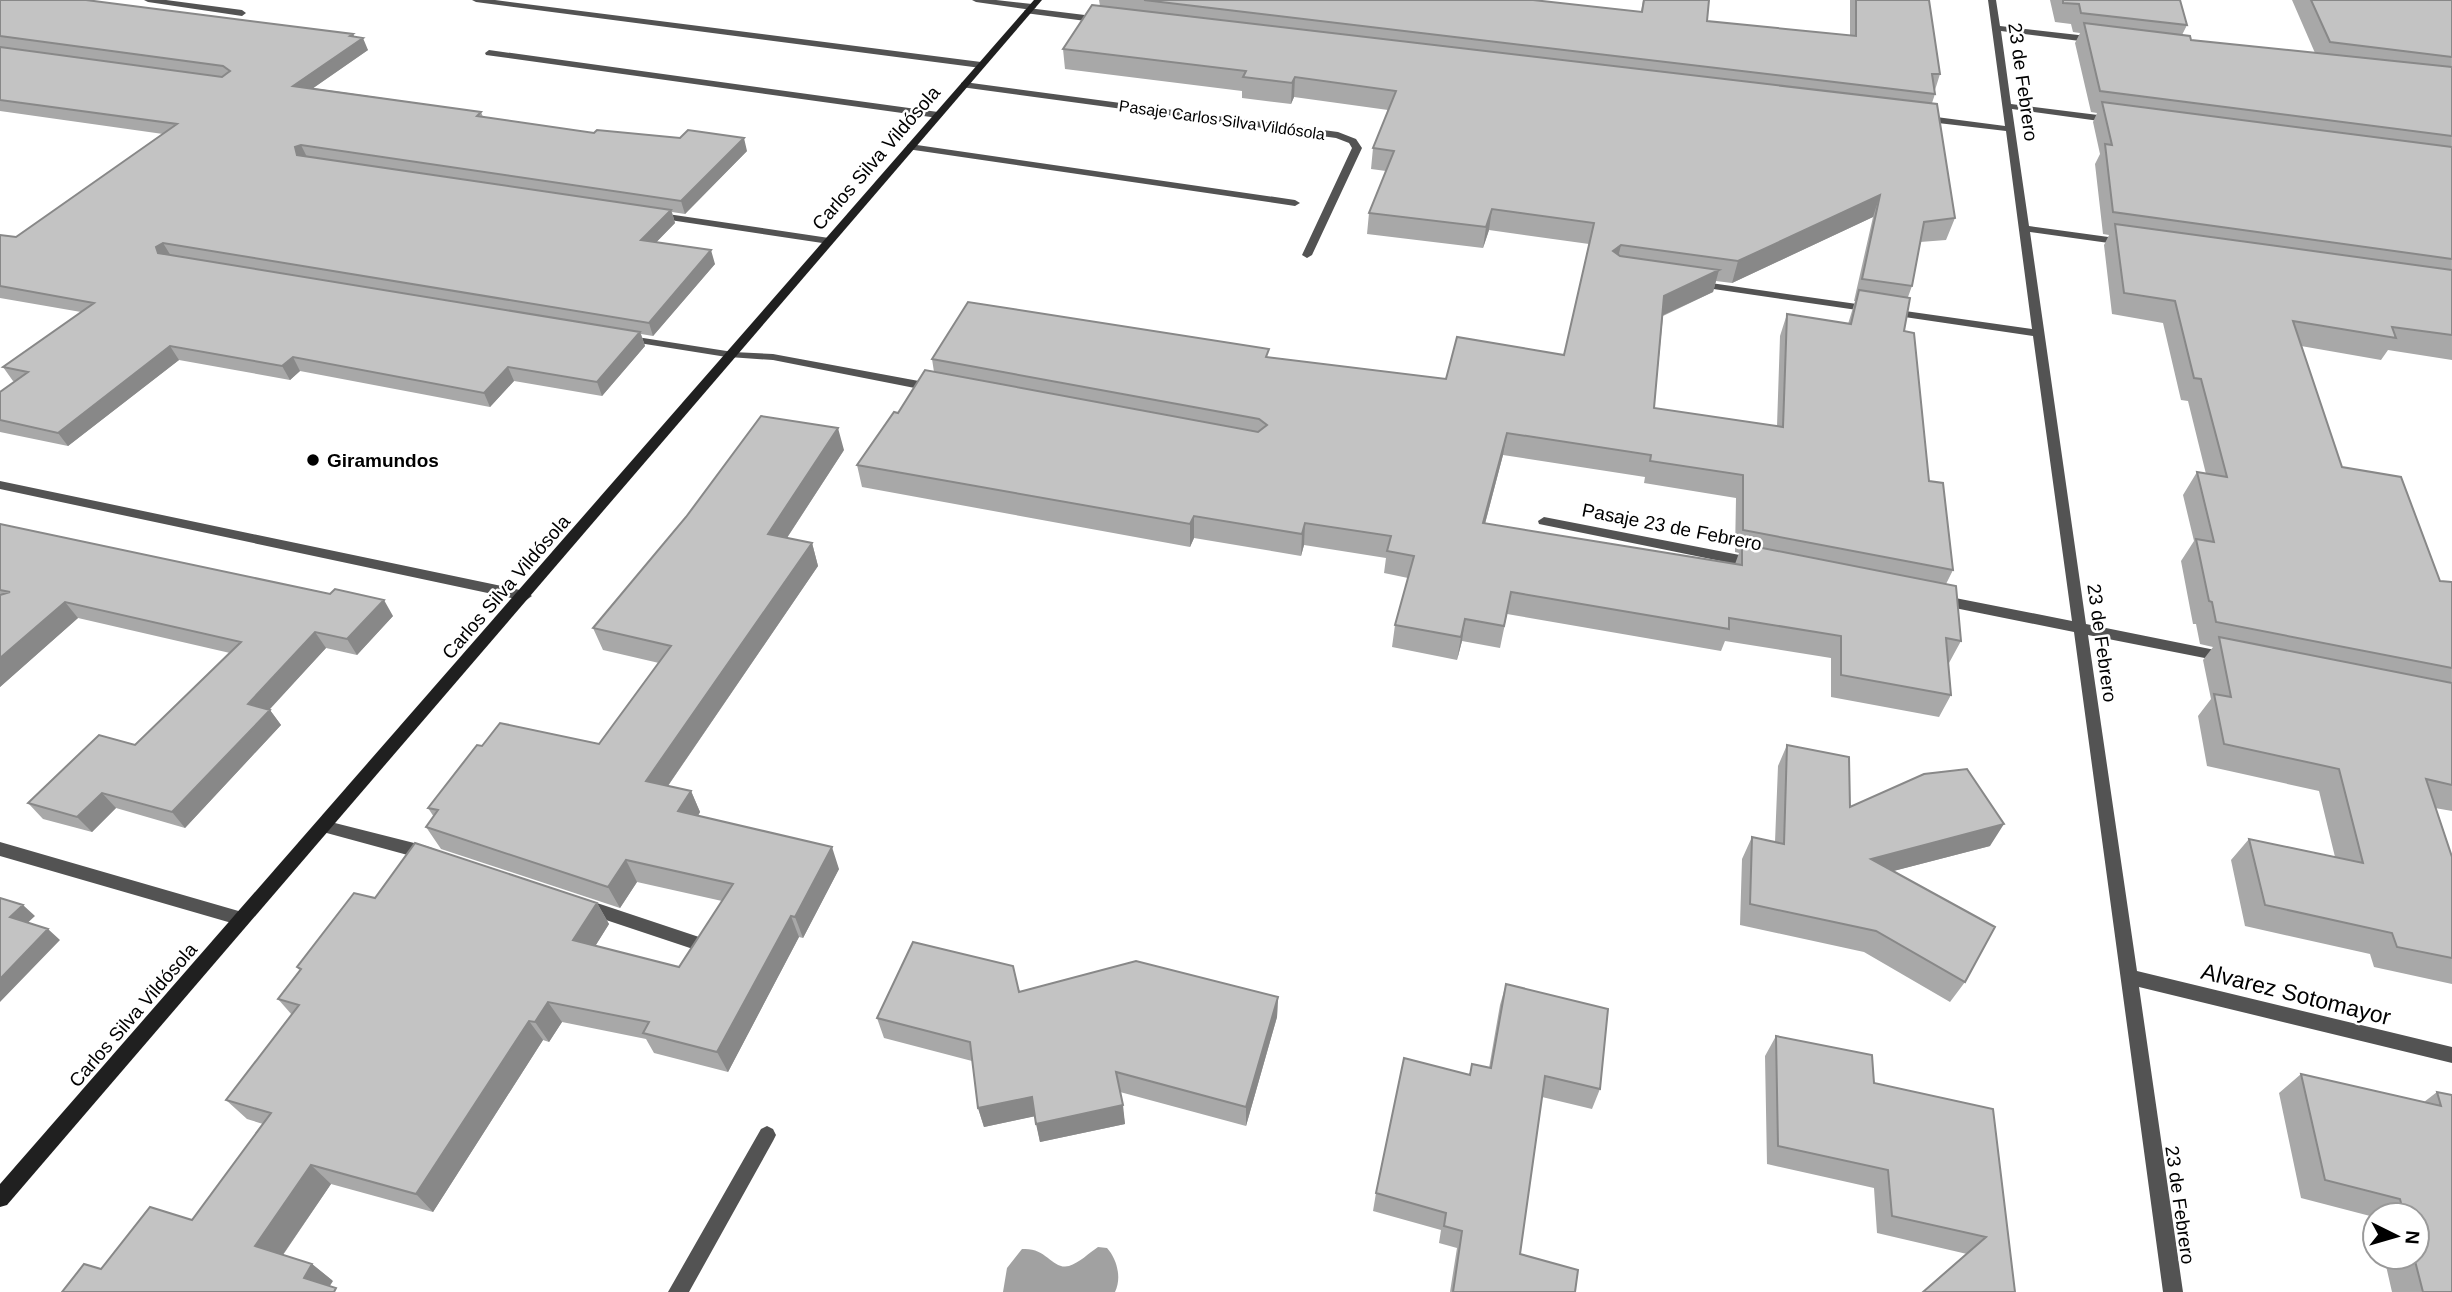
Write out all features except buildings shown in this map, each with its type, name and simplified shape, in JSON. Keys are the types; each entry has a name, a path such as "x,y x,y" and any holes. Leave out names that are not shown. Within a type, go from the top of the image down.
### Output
{"street":[{"path":"148,0 242,13"},
{"path":"476,0 981,65"},
{"path":"976,0 1033,6 1113,21"},
{"name":"23 de Febrero","path":"1992,0 2173,1292"},
{"name":"Carlos Silva Vildósola","path":"0,1198 1033,6"},
{"path":"1996,28 2107,41"},
{"path":"489,53 938,115"},
{"name":"Pasaje Carlos Silva Vildósola","path":"964,85 1325,133 1353,141 1357,148 1307,255"},
{"path":"2007,106 2127,122"},
{"path":"1913,117 2010,129"},
{"path":"910,147 1295,203"},
{"path":"646,214 829,241"},
{"path":"2024,228 2134,243"},
{"path":"1684,282 2039,333"},
{"path":"607,335 733,355 773,358 946,390"},
{"path":"0,485 524,596"},
{"name":"Pasaje 23 de Febrero","path":"1544,521 1772,567"},
{"path":"1919,596 2239,660"},
{"path":"323,826 437,857"},
{"path":"0,849 242,919"},
{"path":"568,901 699,944"},
{"name":"Alvarez Sotomayor","path":"2129,977 2452,1055"},
{"path":"678,1292 767,1135"}],"shaded area":[{"path":"1098,1247 1107,1248 1116,1263 1118,1281 1115,1292 1003,1292 1007,1268 1022,1249 1038,1251 1058,1265 1069,1266"}],"place":[{"name":"Giramundos","path":"313,460"}]}
